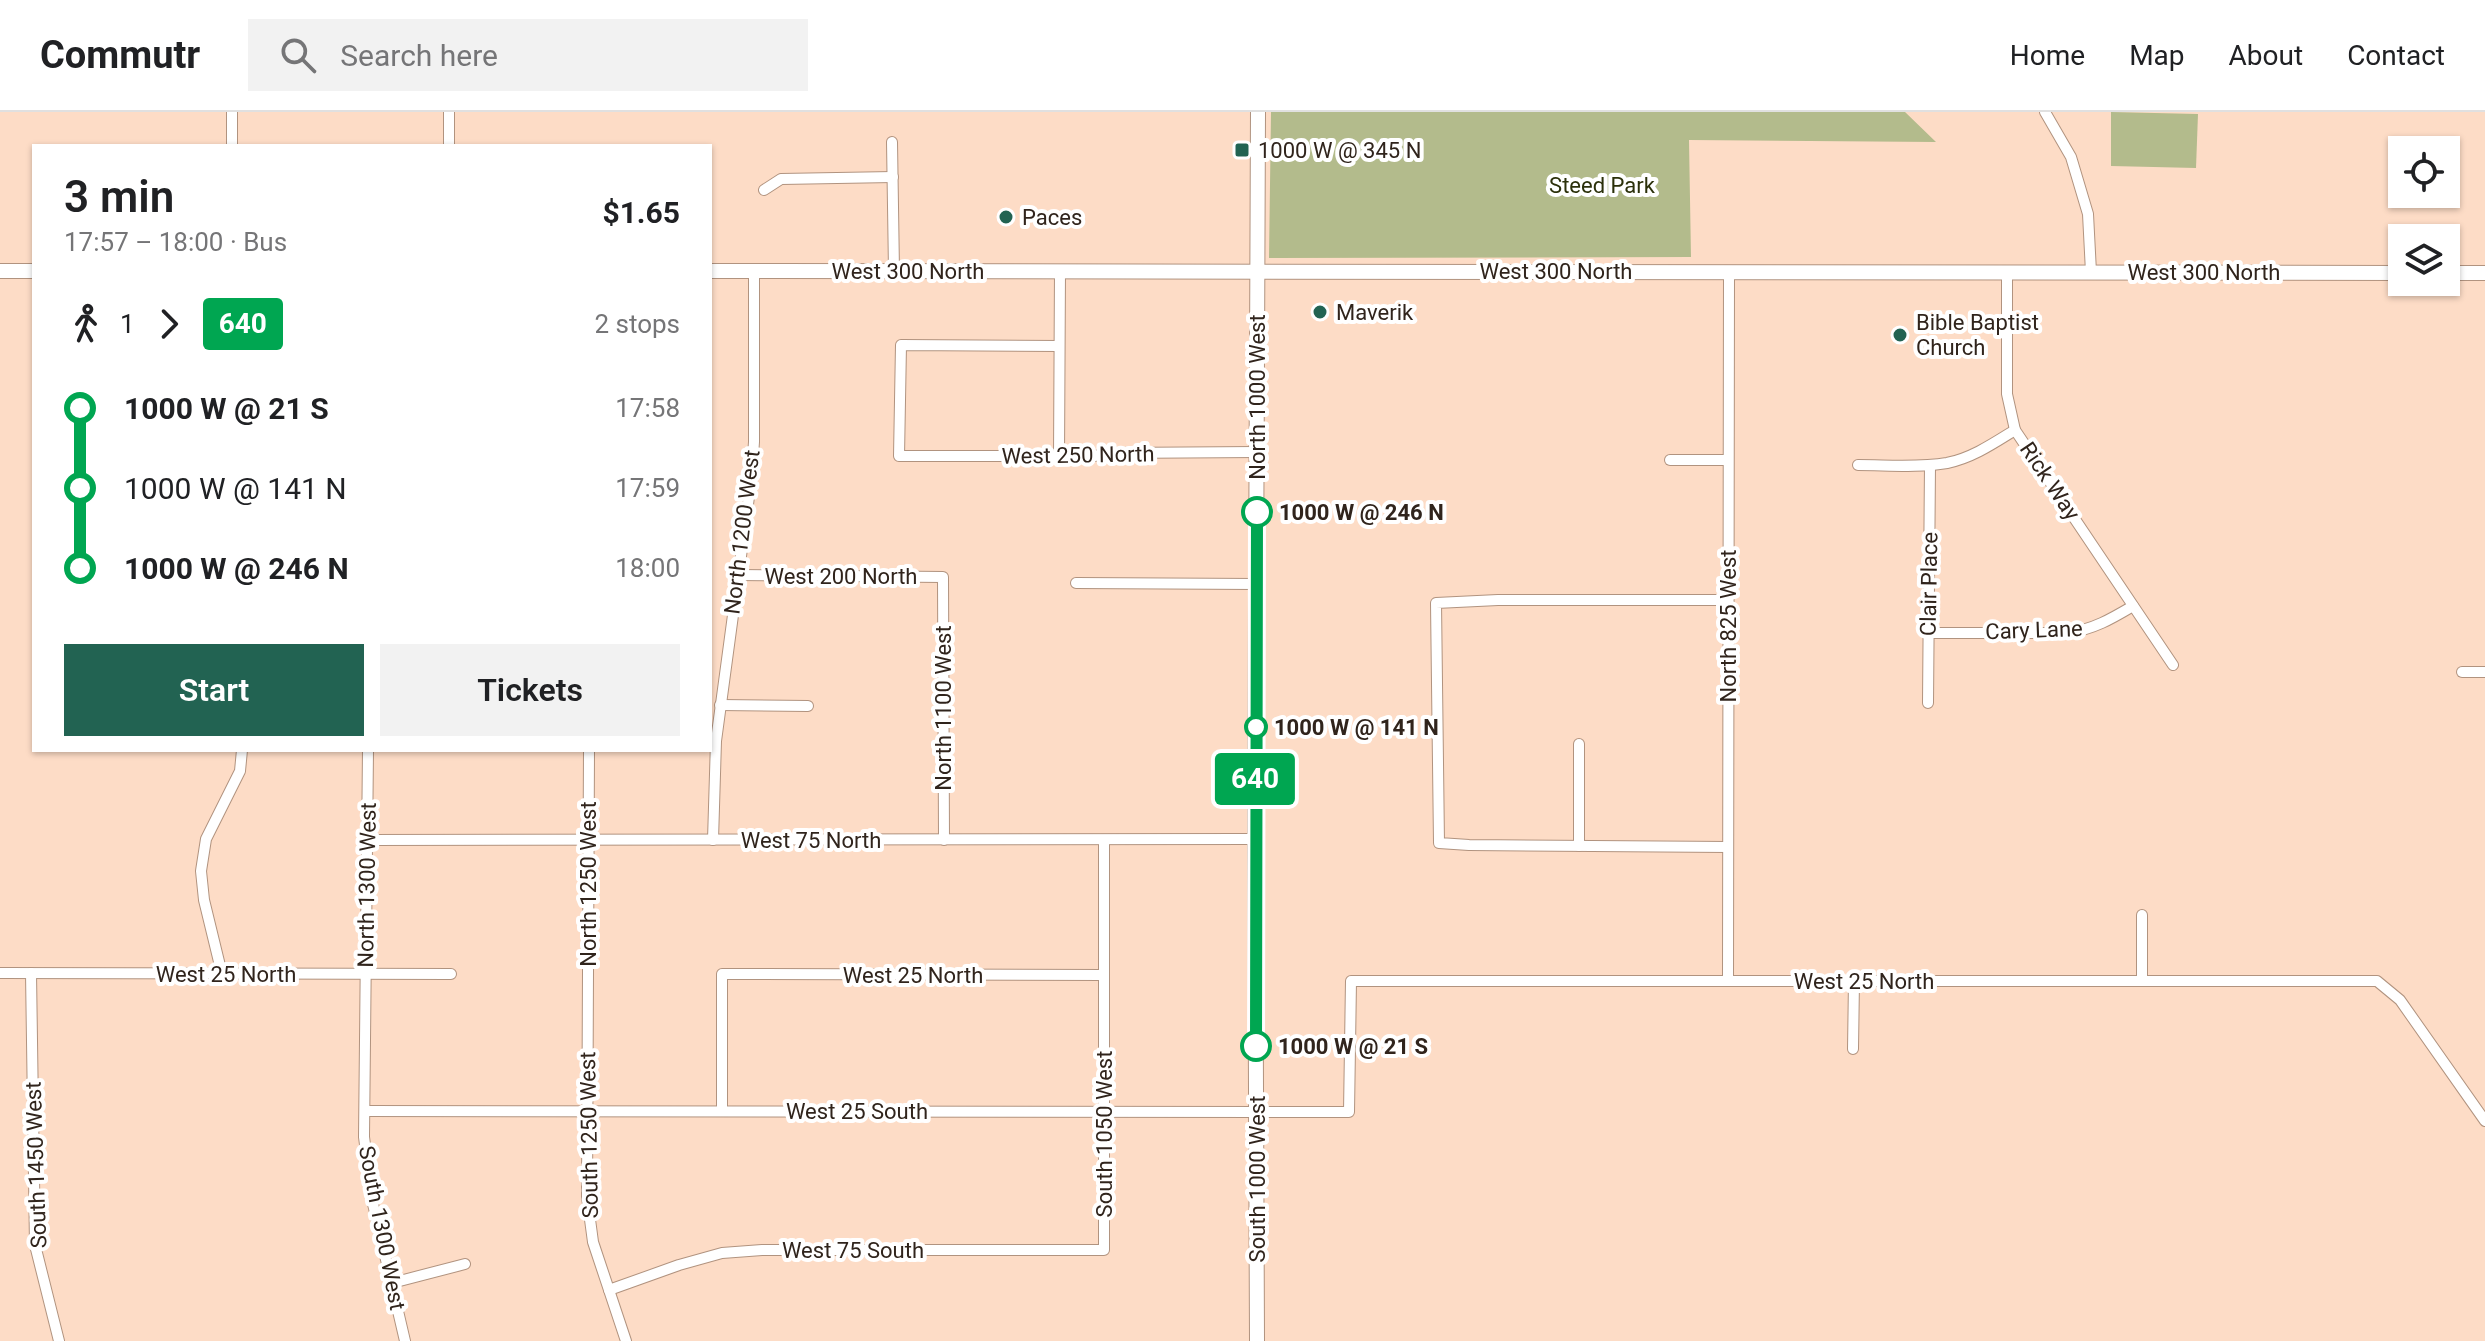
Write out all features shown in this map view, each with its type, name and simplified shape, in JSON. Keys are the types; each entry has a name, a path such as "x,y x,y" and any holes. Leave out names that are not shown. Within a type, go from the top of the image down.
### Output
{"main road":[{"name":"North 1000 West","path":"1256,969 1258,112"},
{"path":"0,271 32,271"},
{"name":"West 300 North","path":"712,271 2388,273"},
{"path":"2460,273 2485,273"},
{"name":"South 1000 West","path":"1256,969 1257,1341"}],"street":[{"path":"232,112 232,144"},
{"path":"449,112 449,144"},
{"path":"2045,112 2071,157 2088,214 2091,272"},
{"path":"892,142 894,271"},
{"path":"764,190 781,179 893,177"},
{"name":"North 1200 West","path":"713,840 714,768 720,705 754,442 754,271"},
{"path":"1059,456 1060,271"},
{"name":"North 825 West","path":"1728,981 1729,271"},
{"name":"Rick Way","path":"2007,272 2007,394 2015,430 2173,665"},
{"name":"West 250 North","path":"1059,346 901,345 899,456 1257,452"},
{"path":"1858,465 1949,462 1973,454 2015,430"},
{"path":"1670,460 1728,460"},
{"name":"Clair Place","path":"1928,703 1930,465"},
{"name":"West 200 North","path":"738,575 943,577"},
{"name":"North 1100 West","path":"943,577 944,840"},
{"path":"1076,583 1256,584"},
{"path":"1728,600 1436,603 1439,843 1728,847"},
{"name":"Cary Lane","path":"1928,633 2068,633 2104,624 2133,606"},
{"path":"2462,672 2485,672"},
{"path":"720,705 808,706"},
{"path":"1579,744 1579,846"},
{"path":"222,974 204,900 201,871 206,839 240,771 242,752"},
{"name":"North 1300 West","path":"365,1019 368,752"},
{"name":"North 1250 West","path":"588,1019 589,752"},
{"name":"West 75 North","path":"367,840 1255,839"},
{"name":"South 1050 West","path":"1104,840 1104,1250"},
{"path":"2142,915 2142,981"},
{"name":"West 25 North","path":"0,973 451,974"},
{"name":"South 1450 West","path":"31,973 35,1245 59,1341"},
{"name":"West 25 North","path":"722,1111 722,974 1104,975"},
{"name":"West 25 North","path":"1349,1112 1351,981 2377,981 2400,1000 2485,1121"},
{"path":"1853,1049 1854,981"},
{"name":"South 1300 West","path":"365,1019 367,1172 405,1341"},
{"name":"South 1250 West","path":"588,1019 587,1197 593,1242 626,1341"},
{"name":"West 25 South","path":"365,1111 1349,1112"},
{"name":"West 75 South","path":"609,1290 722,1253 762,1250 1104,1250"},
{"path":"392,1283 465,1264"}],"green space":[{"name":"Steed Park","path":"1271,112 1905,112 1936,142 1689,140 1691,257 1269,258"},
{"path":"2111,112 2198,114 2196,168 2111,166"}],"bus line":[{"name":"640","path":"1256,1046 1257,512"}],"place":[{"name":"1000 W @ 345 N","path":"1242,150"},
{"name":"Paces","path":"1006,217"},
{"name":"Maverik","path":"1320,312"},
{"name":"Bible Baptist Church","path":"1900,335"},
{"name":"1000 W @ 246 N","path":"1257,512"},
{"name":"1000 W @ 141 N","path":"1256,727"},
{"name":"1000 W @ 21 S","path":"1256,1046"}]}
